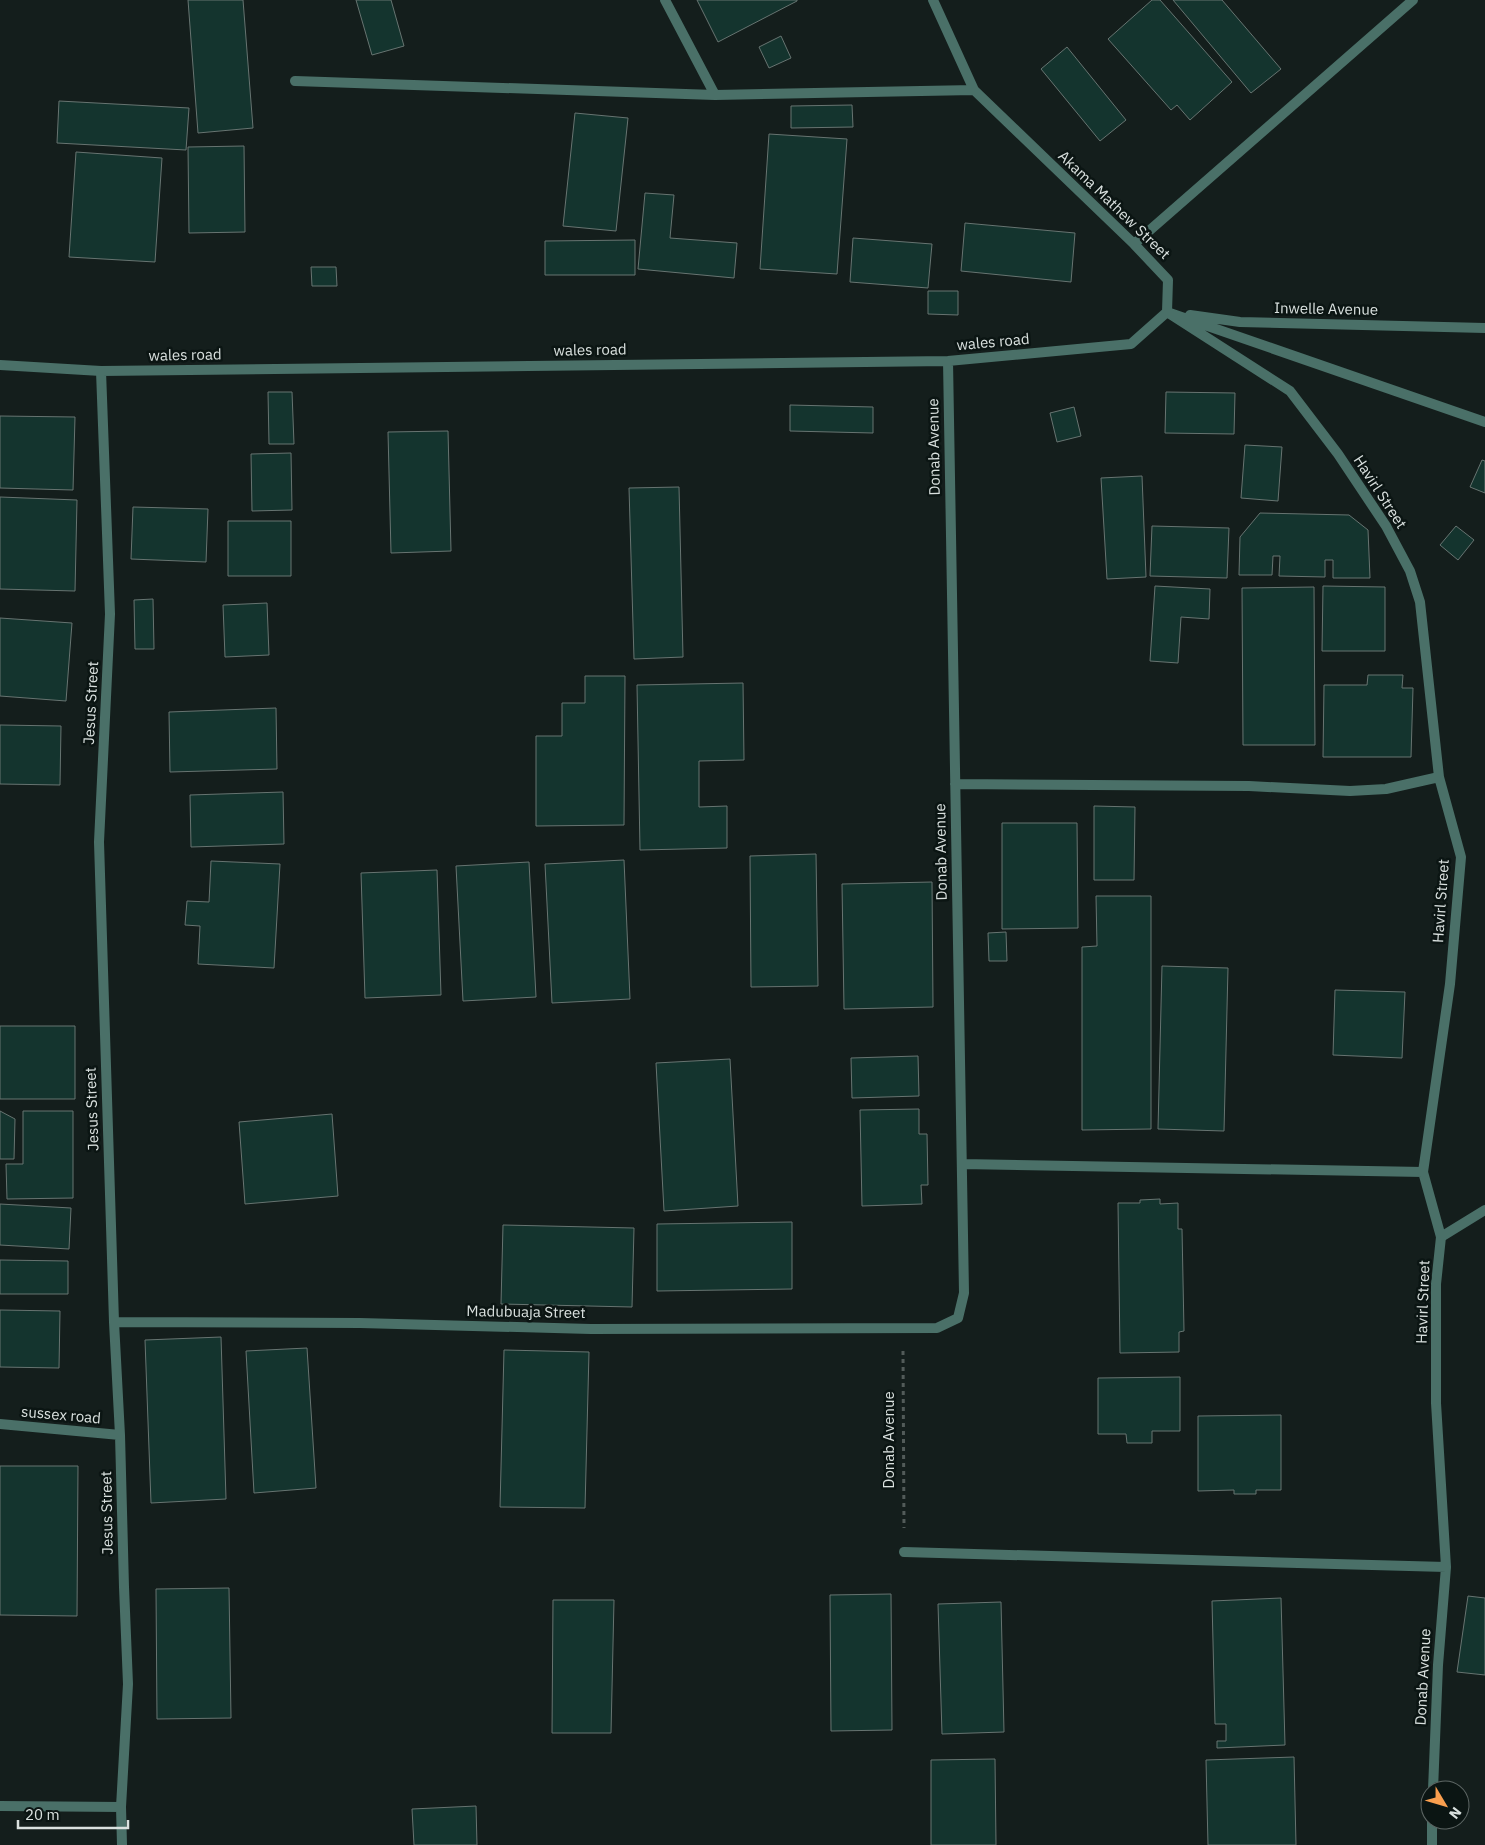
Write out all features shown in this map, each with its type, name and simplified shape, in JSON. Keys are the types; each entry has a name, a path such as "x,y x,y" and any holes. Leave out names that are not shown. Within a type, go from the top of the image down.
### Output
{"street":[{"path":"665,0 715,95"},
{"name":"Akama Mathew Street","path":"932,0 974,90 1134,244 1168,280 1167,312"},
{"path":"1134,244 1413,0"},
{"path":"295,81 715,95 974,90"},
{"path":"1167,312 1485,422"},
{"name":"Inwelle Avenue","path":"1167,312 1240,322 1485,328"},
{"name":"wales road","path":"0,366 100,371 948,361 1131,344 1167,312"},
{"name":"Havirl Street","path":"1167,312 1290,391 1338,454 1386,526 1410,571 1420,602 1439,778 1460,857 1450,984 1423,1172 1441,1237 1436,1284 1436,1403 1446,1567"},
{"name":"Donab Avenue","path":"937,1328 958,1318 964,1293 948,361"},
{"name":"Jesus Street","path":"100,371 110,614 98,842 128,1684 121,1807 122,1845"},
{"path":"955,784 1249,786 1350,790 1386,789 1439,778"},
{"path":"962,1164 1423,1172"},
{"path":"1441,1237 1485,1210"},
{"name":"Madubuaja Street","path":"114,1322 360,1323 591,1329 937,1328"},
{"name":"sussex road","path":"0,1424 120,1435"},
{"path":"904,1552 1446,1567"},
{"name":"Donab Avenue","path":"1433,1780 1438,1665 1446,1567"},
{"path":"0,1806 121,1807"},
{"path":"1432,1830 1432,1845"}],"path":[{"name":"Donab Avenue","path":"903,1328 904,1552"}],"building":[{"path":"188,0 243,0 253,128 198,133"},
{"path":"356,0 391,0 404,46 372,55"},
{"path":"697,0 797,0 797,1 718,42"},
{"path":"1152,0 1160,0 1232,82 1190,120 1177,105 1171,110 1108,39"},
{"path":"1173,0 1222,0 1281,69 1251,93"},
{"path":"781,36 791,58 769,68 759,47"},
{"path":"1067,47 1126,120 1100,141 1041,69"},
{"path":"59,101 189,108 186,150 57,143"},
{"path":"852,105 853,127 791,128 791,106"},
{"path":"575,113 628,118 616,231 563,226"},
{"path":"769,134 847,139 837,274 760,269"},
{"path":"244,146 245,232 189,233 188,147"},
{"path":"76,152 162,158 155,262 69,257"},
{"path":"645,193 674,195 670,238 737,243 734,278 638,269"},
{"path":"965,223 1075,233 1071,282 961,271"},
{"path":"853,238 932,244 928,288 850,282"},
{"path":"635,240 635,275 545,275 545,241"},
{"path":"311,267 336,267 337,286 312,286"},
{"path":"928,291 958,291 958,315 928,314"},
{"path":"268,392 292,392 294,444 269,444"},
{"path":"1166,392 1235,393 1234,434 1165,433"},
{"path":"790,405 873,407 873,433 790,431"},
{"path":"1074,407 1081,436 1057,442 1050,413"},
{"path":"0,416 75,417 73,490 0,488"},
{"path":"448,431 451,551 391,553 388,432"},
{"path":"1245,445 1282,447 1278,501 1241,498"},
{"path":"291,453 292,510 252,511 251,454"},
{"path":"1482,460 1485,461 1485,493 1470,487"},
{"path":"1142,476 1146,577 1107,579 1101,478"},
{"path":"679,487 683,657 634,659 629,488"},
{"path":"0,497 77,500 75,591 0,589"},
{"path":"133,507 208,509 206,562 131,559"},
{"path":"1260,513 1349,515 1368,530 1370,578 1333,578 1333,560 1325,560 1325,577 1279,576 1280,556 1273,556 1272,575 1239,575 1240,537"},
{"path":"228,521 291,521 291,576 228,576"},
{"path":"1152,526 1229,528 1227,578 1150,576"},
{"path":"1456,526 1474,540 1458,560 1440,545"},
{"path":"1155,586 1210,589 1209,619 1181,617 1178,663 1150,661"},
{"path":"1323,586 1385,587 1385,651 1322,651"},
{"path":"1314,587 1315,745 1243,745 1242,588"},
{"path":"153,599 154,649 135,649 134,600"},
{"path":"267,603 269,655 225,657 223,605"},
{"path":"0,618 72,623 66,701 0,696"},
{"path":"1368,675 1403,675 1402,688 1413,688 1411,757 1323,757 1324,685 1367,685"},
{"path":"585,676 625,676 624,825 536,826 536,736 562,736 562,703 585,703"},
{"path":"743,683 744,760 699,761 699,807 727,806 727,848 640,850 637,685"},
{"path":"276,708 277,769 170,772 169,712"},
{"path":"0,725 61,726 60,785 0,784"},
{"path":"283,792 284,844 191,847 190,795"},
{"path":"1094,806 1135,807 1134,880 1094,880"},
{"path":"1002,823 1077,823 1078,928 1002,929"},
{"path":"816,854 818,986 751,987 750,856"},
{"path":"624,860 630,999 552,1003 545,864"},
{"path":"211,861 280,864 274,968 198,964 200,926 185,925 187,901 209,902"},
{"path":"529,862 536,997 463,1001 456,866"},
{"path":"437,870 441,995 365,998 361,873"},
{"path":"932,882 933,1007 844,1009 842,884"},
{"path":"1096,896 1151,896 1151,1129 1082,1130 1082,947 1097,946"},
{"path":"1006,932 1007,961 989,961 988,933"},
{"path":"1162,966 1228,968 1224,1131 1158,1129"},
{"path":"1335,990 1405,992 1402,1058 1333,1055"},
{"path":"0,1026 75,1026 75,1099 0,1099"},
{"path":"918,1056 919,1096 852,1098 851,1058"},
{"path":"730,1059 738,1206 664,1211 656,1063"},
{"path":"919,1109 919,1134 927,1134 928,1185 921,1185 922,1204 862,1206 860,1110"},
{"path":"0,1111 15,1119 14,1159 0,1159"},
{"path":"23,1111 73,1111 73,1198 7,1199 6,1164 23,1164"},
{"path":"332,1114 338,1196 245,1204 239,1122"},
{"path":"1160,1199 1160,1204 1178,1203 1178,1229 1182,1229 1184,1331 1179,1332 1179,1352 1120,1353 1118,1203 1140,1203 1140,1200"},
{"path":"0,1204 71,1208 69,1249 0,1245"},
{"path":"792,1222 792,1289 657,1291 657,1224"},
{"path":"503,1225 634,1228 632,1307 501,1304"},
{"path":"0,1260 68,1261 68,1294 0,1294"},
{"path":"0,1310 60,1311 59,1368 0,1367"},
{"path":"221,1337 226,1499 151,1503 145,1340"},
{"path":"307,1348 316,1488 254,1493 246,1351"},
{"path":"504,1350 589,1352 585,1508 500,1507"},
{"path":"1180,1377 1180,1431 1152,1431 1152,1443 1127,1443 1126,1434 1098,1434 1098,1378"},
{"path":"1281,1415 1281,1490 1256,1490 1256,1494 1234,1494 1234,1490 1198,1491 1198,1416"},
{"path":"0,1466 78,1466 77,1616 0,1615"},
{"path":"229,1588 231,1718 157,1719 156,1589"},
{"path":"891,1594 892,1730 831,1731 830,1595"},
{"path":"1468,1596 1485,1598 1485,1675 1457,1672"},
{"path":"1281,1598 1285,1745 1217,1748 1217,1741 1226,1741 1226,1724 1215,1724 1212,1601"},
{"path":"553,1600 614,1600 611,1733 552,1733"},
{"path":"1001,1602 1004,1732 942,1734 938,1604"},
{"path":"1294,1757 1296,1845 1208,1845 1206,1760"},
{"path":"995,1759 996,1845 931,1845 931,1760"},
{"path":"476,1806 477,1845 414,1845 412,1809"}]}
